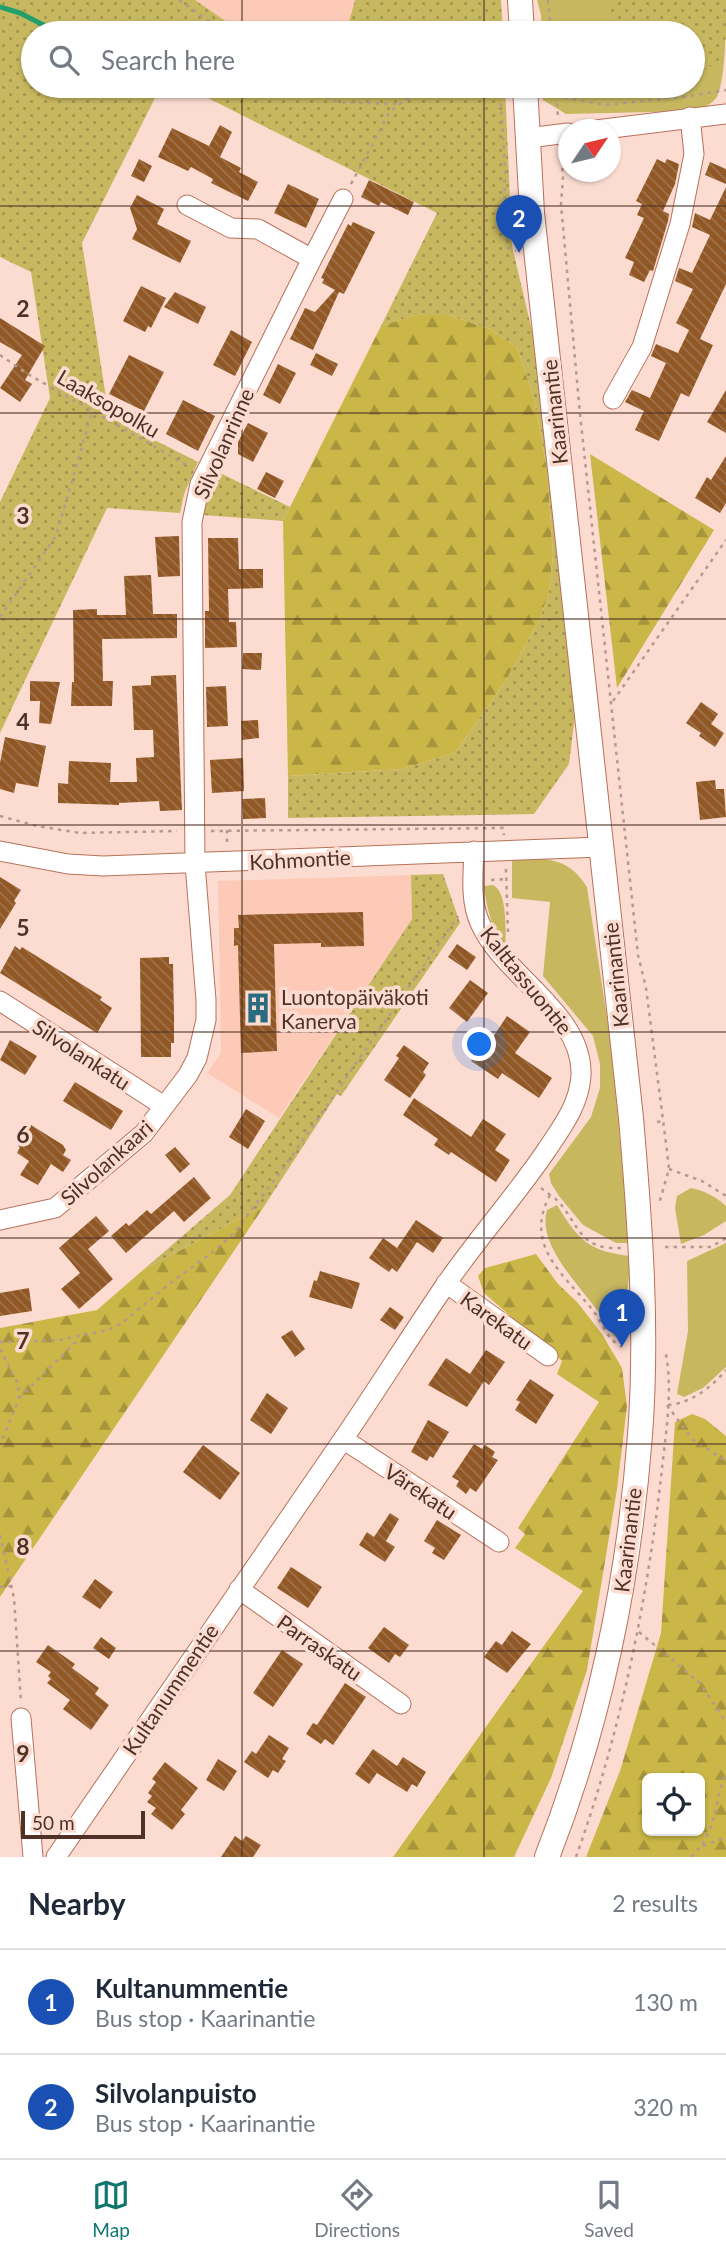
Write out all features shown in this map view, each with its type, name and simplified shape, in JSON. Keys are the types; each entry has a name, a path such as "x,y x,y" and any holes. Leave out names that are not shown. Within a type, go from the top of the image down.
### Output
{"main road":[{"path":"520,0 521,21"},
{"name":"Kaarinantie","path":"526,98 532,213 631,1118 642,1324 640,1436 621,1590 609,1655 577,1773 547,1857"}],"street":[{"path":"621,127 726,114"},
{"path":"613,399 642,347 680,223 694,154 690,117"},
{"path":"528,138 558,134"},
{"name":"Silvolanrinne","path":"195,864 192,522 197,494 204,475 343,199"},
{"path":"187,205 231,228 258,229 312,259"},
{"name":"Kohmontie","path":"0,852 68,864 195,864 601,847"},
{"name":"Kalttassuontie","path":"474,851 475,910 489,939 564,1025 575,1041 581,1066 578,1096 572,1111 527,1179"},
{"name":"Silvolankaari","path":"0,1220 46,1211 65,1201 144,1133 197,1058 206,1020 195,864"},
{"name":"Silvolankatu","path":"0,1001 164,1106"},
{"name":"Kultanummentie","path":"56,1857 343,1439 446,1283 527,1179"},
{"name":"Karekatu","path":"446,1283 548,1356"},
{"name":"Värekatu","path":"343,1439 499,1542"},
{"name":"Parraskatu","path":"239,1589 401,1704"},
{"path":"21,1718 33,1857"}],"path":[{"path":"179,0 209,21"},
{"path":"548,0 550,21"},
{"path":"705,94 726,90"},
{"path":"328,98 337,102 398,104"},
{"path":"343,199 389,113 409,98"},
{"path":"501,98 505,167 504,228 508,248 519,253"},
{"path":"567,98 605,105 674,98"},
{"name":"Laaksopolku","path":"0,355 204,475"},
{"path":"0,617 55,536 92,411"},
{"path":"612,702 726,540"},
{"path":"0,816 80,833 503,828"},
{"path":"0,1342 81,1337 108,1330 123,1322 192,1269 234,1233 285,1166 474,893"},
{"path":"657,1122 664,1121"},
{"path":"659,1151 667,1151"},
{"path":"669,1169 702,1181 726,1196"},
{"path":"527,1179 558,1201 588,1241 601,1247 627,1248"},
{"path":"550,1195 544,1207 542,1227 546,1250 554,1266 600,1319 613,1342 622,1347"},
{"path":"665,1247 711,1247 726,1238"},
{"path":"0,1445 19,1398 81,1337"},
{"path":"0,1349 18,1384 19,1398"},
{"path":"726,1370 692,1398 680,1404 667,1405 693,1440 726,1461"},
{"path":"0,1535 11,1586 20,1676 21,1718"},
{"path":"0,1587 11,1586"},
{"path":"639,1632 700,1683 726,1722"},
{"path":"703,1846 715,1821 726,1772"},
{"path":"691,1857 703,1846 726,1837"}],"shaded area":[{"path":"0,0 195,0 226,21 21,21 21,98 155,98 82,243 109,417 198,462 184,494 180,513 107,508 0,733 0,502 50,398 31,272 0,257"},
{"path":"195,0 355,0 349,21 226,21"},
{"path":"355,0 501,0 502,21 349,21"},
{"path":"537,0 726,0 724,64 717,97 694,111 566,114 543,98 705,98 705,21 541,21"},
{"path":"608,0 726,0 726,37 717,66 705,66 705,21 611,21"},
{"path":"208,98 506,98 512,246 533,335 552,481 564,623 576,707 569,764 534,814 288,818 288,776 402,769 455,753 506,680 539,621 549,593 553,555 547,469 534,398 517,347 490,329 449,315 415,315 381,326 437,213"},
{"path":"218,472 290,507 283,521 203,515 205,500"},
{"path":"512,857 545,859 563,864 572,869 587,887 610,1037 630,1243 616,1243 583,1225 551,1183 549,1174 591,1117 600,1088 600,1064 593,1036 543,976 550,902 512,898"},
{"path":"443,874 460,923 341,1096 337,1094 265,1205 143,1270 230,1195 412,919 411,875"},
{"path":"411,875 412,919 279,1118 207,1073 221,1053 218,881"},
{"path":"493,885 498,889 503,903 506,946 490,918 484,886"},
{"path":"691,1188 710,1194 726,1206 726,1221 704,1235 681,1244 675,1208 677,1196"},
{"path":"557,1205 586,1242 605,1251 631,1256 623,1335 619,1338 613,1335 569,1274 550,1242 546,1226 547,1210"},
{"path":"726,1243 726,1367 703,1388 684,1397 677,1394 688,1331 687,1261"}],"green space":[{"path":"415,315 449,315 490,329 517,347 534,398 547,469 553,555 549,593 539,621 506,680 455,753 402,769 288,776 283,521 381,326"},
{"path":"590,454 714,530 617,688"},
{"path":"265,1205 0,1597 0,1328 97,1310 143,1270"},
{"path":"536,1254 558,1284 577,1302 602,1334 622,1368 627,1406 617,1489 587,1670 551,1778 514,1857 393,1857 583,1591 515,1548 525,1534 518,1528 599,1402 557,1374 562,1361 484,1293 478,1276 485,1268"},
{"path":"692,1414 705,1419 726,1436 726,1857 586,1857 620,1771 661,1633 675,1422"}],"building":[{"path":"220,125 232,132 220,157 241,168 239,172 258,182 248,201 211,183 213,179 191,167 188,171 158,157 172,128 209,146"},
{"path":"139,159 152,166 144,182 131,176"},
{"path":"657,159 665,163 667,159 679,164 675,184 663,211 669,214 668,221 653,271 650,270 644,282 629,275 634,262 625,258 644,218 637,215 642,204 636,201"},
{"path":"710,162 726,169 726,184 705,175"},
{"path":"369,180 414,202 408,215 381,202 379,206 361,197"},
{"path":"288,184 319,199 306,228 274,213"},
{"path":"726,187 726,284 700,339 713,345 689,397 681,393 659,441 635,430 644,411 625,402 632,390 650,398 666,363 651,356 656,344 678,353 689,330 676,323 693,289 675,281 679,268 692,273 710,235 692,227 695,213 710,220"},
{"path":"137,195 164,209 157,224 191,241 180,263 132,239 137,229 130,208"},
{"path":"353,222 375,232 344,294 339,292 313,350 290,339 305,308 315,312 335,290 322,283 324,279 321,278 348,224 351,226"},
{"path":"141,286 166,298 151,328 148,326 145,332 123,321"},
{"path":"175,292 206,307 198,324 164,307"},
{"path":"0,318 45,346 25,380 32,384 20,402 0,388 22,355 0,342"},
{"path":"231,330 252,342 235,376 213,365"},
{"path":"316,353 338,364 332,376 310,365"},
{"path":"129,355 164,372 144,411 109,394"},
{"path":"278,364 296,373 280,404 263,395"},
{"path":"726,390 726,433 707,422"},
{"path":"183,400 215,416 198,451 166,434"},
{"path":"248,423 268,433 253,462 238,454 238,442"},
{"path":"726,456 726,503 720,513 695,498 707,477 711,480"},
{"path":"266,472 284,481 275,498 257,489"},
{"path":"179,536 180,576 158,577 155,537"},
{"path":"208,538 238,538 239,569 263,569 263,588 228,589 229,622 236,622 237,647 205,648 205,611 209,611"},
{"path":"151,575 153,614 177,614 177,638 102,639 103,681 113,681 112,706 71,706 74,682 73,610 97,609 97,615 126,615 124,576"},
{"path":"243,653 262,653 261,670 242,669"},
{"path":"176,675 182,810 160,811 159,801 119,805 58,803 58,783 68,784 69,761 111,763 110,782 137,782 136,758 154,757 153,730 134,730 132,686 151,685 151,676"},
{"path":"30,681 60,682 51,724 39,723 40,701 30,701"},
{"path":"226,686 228,726 207,727 206,687"},
{"path":"701,702 718,714 711,724 724,733 715,747 686,723"},
{"path":"258,720 259,738 242,740 241,721"},
{"path":"5,737 46,746 38,787 16,783 14,793 0,789 0,763"},
{"path":"243,758 244,791 212,793 210,760"},
{"path":"715,780 716,789 724,789 726,817 700,820 696,782"},
{"path":"265,798 266,818 243,819 242,799"},
{"path":"0,877 21,890 0,929"},
{"name":"Luontopäiväkoti Kanerva","path":"363,912 364,946 274,944 277,1051 241,1053 238,945 234,946 234,928 239,928 238,915"},
{"path":"457,944 476,957 467,970 448,957"},
{"path":"15,946 20,950 22,947 102,997 100,1000 112,1008 97,1033 0,973"},
{"path":"169,957 169,964 173,964 174,1043 171,1043 171,1057 141,1057 140,958"},
{"path":"470,980 488,993 467,1022 449,1008"},
{"path":"507,1016 530,1032 515,1053 552,1078 539,1098 502,1073 498,1079 471,1061 489,1035 493,1037"},
{"path":"10,1040 37,1056 25,1075 0,1060"},
{"path":"404,1045 429,1063 423,1072 426,1075 410,1098 384,1080 399,1058 396,1056"},
{"path":"75,1082 123,1111 111,1130 63,1101"},
{"path":"414,1098 471,1137 483,1119 506,1134 495,1150 510,1160 496,1182 451,1152 449,1155 434,1145 438,1139 403,1115"},
{"path":"246,1109 265,1121 248,1149 229,1137"},
{"path":"31,1125 63,1145 66,1150 63,1155 71,1160 63,1172 51,1164 38,1185 20,1175 29,1161 17,1153 20,1147 18,1146"},
{"path":"175,1147 190,1164 180,1173 165,1155"},
{"path":"194,1177 211,1198 184,1222 174,1211 126,1253 111,1236 126,1223 129,1226 147,1210 151,1214"},
{"path":"96,1216 109,1231 88,1249 113,1279 79,1309 61,1289 80,1273 59,1248"},
{"path":"416,1220 443,1238 433,1253 417,1242 397,1272 392,1268 389,1272 369,1258 383,1238 397,1248"},
{"path":"320,1271 360,1283 352,1309 309,1297"},
{"path":"29,1288 32,1311 0,1316 0,1293"},
{"path":"390,1307 404,1317 395,1330 380,1320"},
{"path":"292,1330 305,1349 295,1357 281,1337"},
{"path":"486,1350 505,1362 489,1385 484,1381 467,1407 428,1385 446,1358 470,1374"},
{"path":"530,1379 554,1395 536,1424 515,1410 520,1402 516,1400"},
{"path":"267,1393 288,1408 271,1434 250,1420"},
{"path":"428,1420 449,1432 433,1458 430,1456 427,1461 411,1452"},
{"path":"474,1444 482,1449 485,1445 495,1452 492,1457 498,1460 476,1492 470,1488 466,1494 456,1486 459,1481 452,1477"},
{"path":"203,1445 240,1473 220,1500 183,1472"},
{"path":"390,1513 399,1519 386,1541 395,1547 385,1562 359,1545 367,1532 374,1537"},
{"path":"437,1520 461,1535 444,1560 432,1553 435,1548 424,1541"},
{"path":"291,1567 322,1587 308,1608 277,1588"},
{"path":"95,1579 113,1592 100,1609 82,1597"},
{"path":"384,1627 409,1645 400,1657 395,1654 389,1663 368,1648"},
{"path":"512,1631 531,1644 507,1673 484,1657 496,1641 502,1645"},
{"path":"101,1637 116,1648 109,1659 93,1648"},
{"path":"48,1645 75,1664 72,1668 99,1688 95,1694 109,1705 91,1730 63,1709 70,1700 47,1683 51,1679 48,1676 51,1672 36,1662"},
{"path":"282,1650 303,1664 273,1707 253,1693"},
{"path":"345,1683 366,1697 333,1745 325,1739 321,1744 306,1734 313,1723 317,1725"},
{"path":"269,1735 289,1748 282,1759 286,1761 278,1773 273,1770 268,1778 244,1762 252,1751 256,1754"},
{"path":"373,1749 397,1766 403,1757 426,1772 417,1787 412,1784 407,1792 377,1773 369,1784 355,1774"},
{"path":"218,1759 237,1771 224,1791 206,1780"},
{"path":"165,1762 198,1788 181,1810 185,1814 172,1830 151,1814 156,1808 147,1802 152,1796 148,1793 156,1782 152,1779"},
{"path":"235,1836 242,1841 246,1836 261,1845 253,1857 221,1857"}],"waterway":[{"path":"0,7 36,21"}],"place":[{"name":"Silvolanpuisto","path":"519,253"},
{"name":"Luontopäiväkoti Kanerva","path":"258,1008"},
{"name":"Kultanummentie","path":"622,1347"}]}
